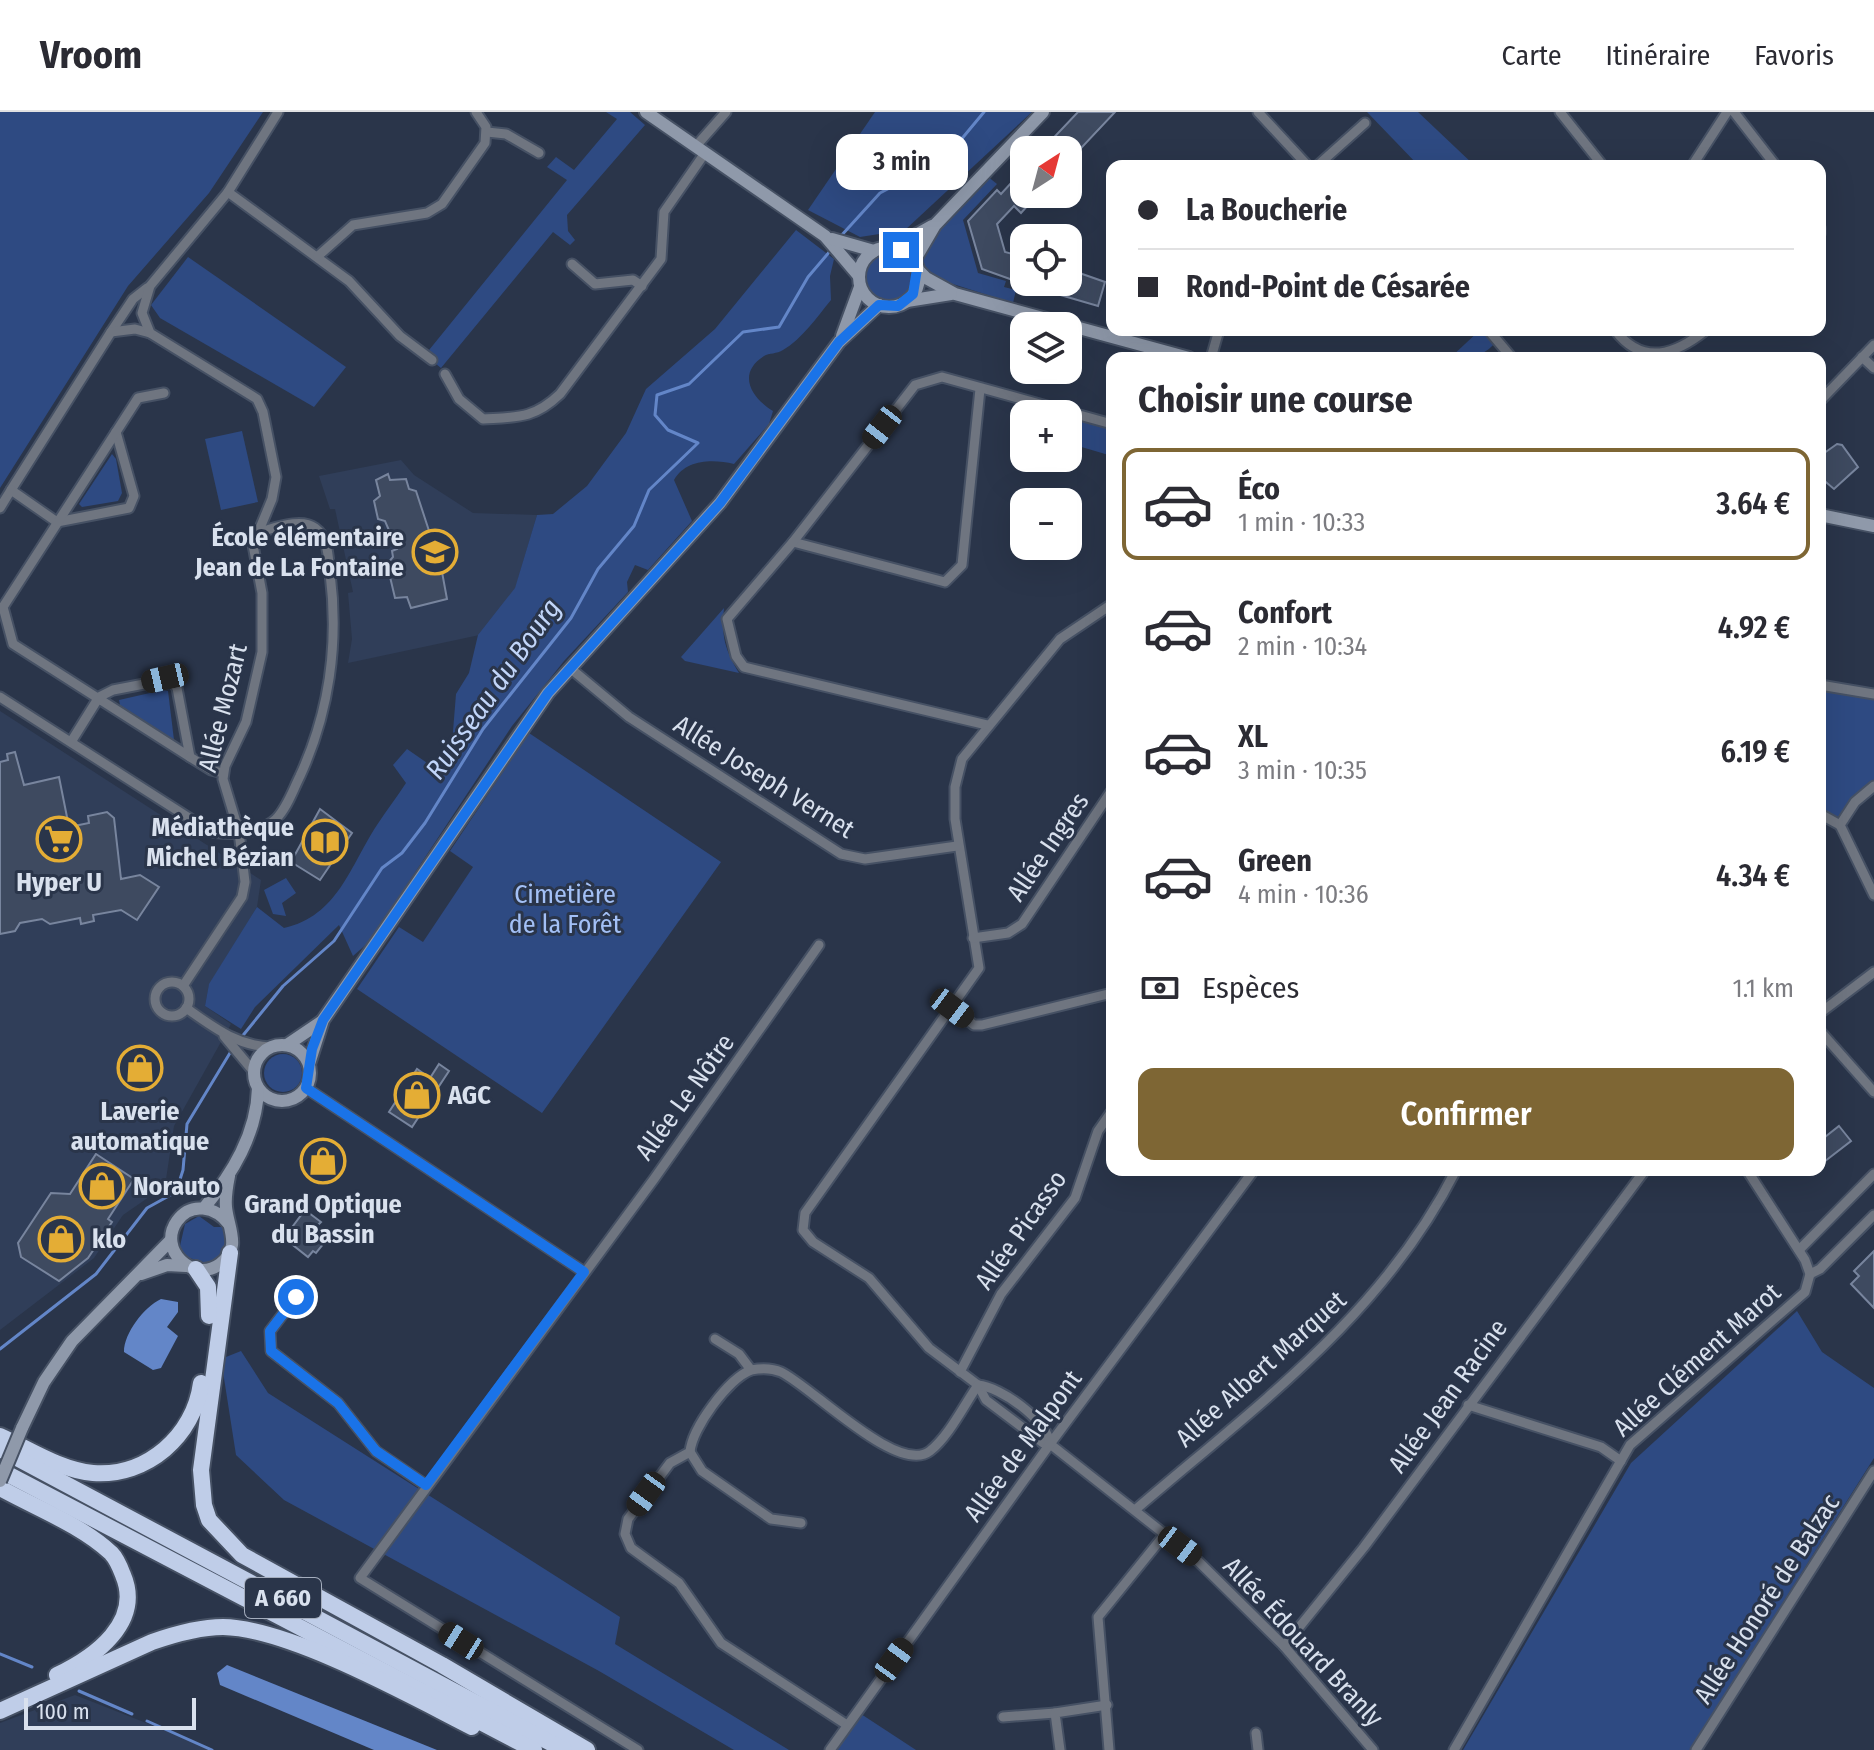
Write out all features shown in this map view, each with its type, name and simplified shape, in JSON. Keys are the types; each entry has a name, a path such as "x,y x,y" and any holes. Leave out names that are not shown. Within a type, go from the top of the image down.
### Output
{"highway":[{"path":"230,1253 201,1470 204,1505 217,1533 256,1564 442,1665 587,1750"},
{"path":"0,1436 61,1465 91,1473 125,1471 170,1446 189,1420 200,1390 211,1298 191,1268"},
{"name":"A 660","path":"0,1449 564,1750"},
{"name":"A 660","path":"0,1470 534,1750"},
{"path":"0,1488 92,1538 114,1556 125,1579 129,1599 123,1620 109,1641 60,1679 0,1711"},
{"path":"0,1700 177,1634 204,1629 243,1629 291,1641 516,1750"}],"street":[{"path":"0,508 133,299 150,286 228,192 278,112"},
{"path":"318,256 353,225 435,209 448,198 482,148 487,132 476,112"},
{"path":"646,112 822,234 845,248 874,251 893,248 935,225 1043,112"},
{"path":"445,374 459,399 483,419 518,417 543,411 661,259 664,212 726,112"},
{"path":"1258,112 1302,160"},
{"path":"1560,112 1598,160"},
{"path":"1696,160 1727,112"},
{"path":"1734,112 1771,160"},
{"path":"1324,160 1365,123"},
{"path":"487,132 506,134 539,153"},
{"path":"228,192 349,281 400,336 432,360"},
{"path":"907,301 917,286 916,265 935,225"},
{"path":"845,248 860,281 879,305 888,307 955,294"},
{"path":"893,248 933,283 955,294 1106,335"},
{"path":"254,1123 280,1101 295,1098 306,1088 309,1064 323,1020 532,716 570,668 720,503 839,342 856,307 863,262 874,251"},
{"path":"572,264 595,284 633,280 642,286"},
{"path":"150,286 142,313 150,333"},
{"path":"839,342 879,305"},
{"path":"111,332 135,329 150,333 242,388 261,405 276,485 256,533"},
{"path":"1109,336 1167,352"},
{"path":"1493,336 1507,352"},
{"path":"1620,336 1625,343 1655,352"},
{"path":"1674,352 1698,336"},
{"path":"1826,395 1874,345"},
{"path":"1862,357 1874,368"},
{"path":"987,725 744,667 736,656 727,619 793,542 915,385 942,377 1106,422"},
{"path":"793,542 945,582 962,565 980,389"},
{"path":"164,393 138,398 3,607 13,644 211,770 223,773"},
{"path":"11,490 57,522 125,510 133,502 116,432"},
{"path":"1826,516 1874,526"},
{"path":"0,697 206,829 239,832 263,827 275,819 295,787 321,719 333,653 331,586 322,535 303,523 256,533"},
{"name":"Allée Mozart","path":"183,986 242,897 245,882 239,832 223,773 246,722 262,652 262,593 253,545 256,533"},
{"path":"1106,608 1060,639 987,725 959,766 954,795 957,846 979,968 952,1008 974,1025 982,1025 1106,994"},
{"name":"Allée Joseph Vernet","path":"570,668 629,717 841,854 865,859 957,846"},
{"path":"71,742 99,697 113,690 170,679 177,688 190,757"},
{"path":"1826,686 1874,694"},
{"path":"1840,825 1855,802 1874,786"},
{"name":"Allée Ingres","path":"973,938 1008,933 1022,924 1106,799"},
{"path":"1826,817 1840,825 1874,895"},
{"name":"Allée Le Nôtre","path":"638,1750 360,1578 819,945"},
{"path":"1826,1008 1874,972"},
{"path":"167,983 183,986 188,994 186,1008 179,1015 169,1016 160,1011 155,1001 157,990 167,983"},
{"path":"186,1008 222,1033 250,1046 287,1045 323,1020"},
{"name":"Allée Édouard Branly","path":"952,1008 805,1213 801,1225 809,1239 869,1278 929,1348 978,1385 986,1400 1043,1443 1050,1444 1195,1558 1284,1646 1373,1750"},
{"path":"204,1208 229,1176 254,1123 258,1088 254,1072 222,1033"},
{"path":"1826,1038 1874,1092"},
{"path":"287,1045 299,1050 309,1064"},
{"path":"254,1072 258,1057 271,1047"},
{"path":"258,1088 280,1101"},
{"path":"306,1088 584,1272"},
{"name":"Allée Picasso","path":"960,1372 1001,1294 1075,1198 1098,1131 1106,1120"},
{"path":"1799,1250 1874,1174"},
{"path":"134,1277 167,1265 216,1267 230,1253 233,1233 226,1198 229,1176"},
{"name":"Allée de Malpont","path":"830,1750 1050,1444 1250,1176"},
{"name":"Allée Albert Marquet","path":"1135,1510 1345,1328 1392,1272 1436,1209 1453,1176"},
{"name":"Allée Jean Racine","path":"1284,1646 1364,1547 1640,1176"},
{"name":"Allée Clément Marot","path":"1454,1750 1630,1445 1805,1292 1810,1274 1799,1250 1751,1176"},
{"path":"0,1481 44,1382 72,1341 171,1240 177,1220 194,1209 204,1208 215,1210 229,1224"},
{"path":"1810,1274 1820,1269 1874,1215"},
{"path":"171,1240 178,1259 191,1268"},
{"path":"296,1297 270,1331 271,1351 338,1403 376,1451 426,1485"},
{"path":"715,1339 739,1354 751,1370"},
{"path":"847,1725 721,1643 679,1583 631,1548 625,1534 628,1519 670,1463 690,1452 696,1434 727,1387 751,1370 783,1373 872,1437 912,1455 925,1454 935,1446 978,1385"},
{"path":"1468,1405 1601,1447 1621,1461"},
{"path":"690,1452 702,1471 771,1519 801,1523"},
{"name":"Allée Honoré de Balzac","path":"1696,1750 1874,1471"},
{"path":"1109,1750 1098,1617 1165,1534"},
{"path":"1003,1717 1107,1705"},
{"path":"1055,1713 1060,1750"},
{"path":"1256,1733 1258,1750"}],"shaded area":[{"name":"École élémentaire Jean de La Fontaine","path":"401,460 414,475 473,513 537,515 503,630 348,663 352,639 348,593 353,592 335,509 330,509 319,476"},
{"path":"0,711 261,880 257,907 209,985 205,1006 231,1024 174,1126 165,1186 123,1215 94,1258 0,1330"},
{"path":"161,1299 178,1302 178,1312 167,1327 178,1336 161,1368 153,1370 124,1352 127,1337 136,1321"},
{"path":"227,1665 437,1750 374,1750 220,1685 217,1673"},
{"path":"75,1695 215,1750 0,1750 0,1723"}],"green space":[{"path":"0,112 263,112 209,193 128,286 0,488"},
{"path":"606,112 630,112 645,125 567,215 568,231 575,240 570,245 553,232 441,368 425,355 567,180 547,167 556,157 574,170 617,119"},
{"path":"875,112 1032,112 905,230 860,237 808,210"},
{"path":"1367,112 1418,112 1469,160 1413,160"},
{"path":"987,176 997,184 963,220 978,273 1006,281 1004,287 1010,288 1010,296 1015,296 1013,303 937,279 924,269 921,257 938,229"},
{"path":"796,230 834,259 830,276 831,300 797,340 781,351 764,356 751,370 749,378 754,393 773,411 769,424 734,464 701,462 679,473 674,480 692,521 648,570 635,565 627,582 628,592 564,661 512,726 369,942 353,956 339,925 255,1007 241,1029 205,1006 209,984 257,907 284,928 318,913 330,901 406,783 393,765 407,749 433,767 451,756 456,694 469,673 478,635 515,588 537,515 553,514 587,486 626,433 646,389 715,329"},
{"path":"887,253 904,260 911,277 904,294 887,301 870,294 863,277 870,260"},
{"path":"188,257 346,367 314,407 160,318 151,305"},
{"path":"1474,336 1493,336 1497,341 1484,352 1456,352"},
{"path":"1082,416 1106,422 1106,454 1082,447"},
{"path":"242,431 258,502 221,510 205,439"},
{"path":"112,454 116,459 122,493 118,501 82,507 79,504"},
{"path":"724,608 725,642 739,673 685,661 681,657"},
{"path":"1826,686 1874,694 1874,786 1840,825 1826,817"},
{"path":"168,691 174,740 120,705 119,700"},
{"name":"Cimetière de la Forêt","path":"529,733 721,862 542,1113 357,989 399,927 423,942 473,867 450,851"},
{"path":"286,878 296,893 282,903 286,916 273,914 264,890"},
{"path":"283,1054 297,1059 302,1073 297,1087 283,1092 269,1087 264,1073 269,1059"},
{"path":"199,1216 214,1227 223,1227 228,1244 220,1258 210,1264 186,1257 180,1246 185,1224"},
{"path":"1797,1311 1822,1352 1874,1388 1874,1458 1690,1750 1463,1750 1631,1463"},
{"path":"241,1351 268,1393 620,1617 615,1644 789,1750 734,1750 599,1671 284,1500 236,1455 221,1359"},
{"path":"861,1714 916,1750 836,1750"}],"building":[{"path":"1078,112 1115,112 1082,147 1082,136 1055,136"},
{"path":"1010,184 1012,208 997,224 1005,252 1010,253 1010,279 982,269 968,221 997,190 1001,194"},
{"path":"1082,274 1105,282 1098,306 1064,296 1082,296"},
{"path":"1837,444 1842,445 1858,467 1834,489 1826,482 1826,452"},
{"name":"École élémentaire Jean de La Fontaine","path":"388,474 390,480 406,479 409,489 416,491 432,540 428,541 430,564 440,561 447,599 411,608 407,597 395,598 387,564 393,557 392,551 397,549 385,521 378,519 374,501 380,496 376,480"},
{"name":"Hyper U","path":"15,752 24,785 59,777 69,827 89,823 88,816 107,812 114,818 121,879 140,875 159,887 137,920 121,910 93,915 94,921 81,924 80,918 50,924 42,919 20,923 15,931 0,934 0,762 8,760 7,754"},
{"name":"Médiathèque Michel Bézian","path":"320,809 352,833 320,880 291,862"},
{"name":"AGC","path":"439,1064 449,1071 412,1127 389,1112 417,1069 430,1078"},
{"path":"1839,1126 1851,1141 1826,1160 1826,1136"},
{"name":"klo","path":"96,1154 134,1179 108,1219 112,1222 88,1258 59,1281 21,1257 18,1243 51,1193 70,1194"},
{"path":"305,1210 321,1222 316,1227 329,1237 316,1253 313,1251 308,1257 284,1238"},
{"path":"1874,1251 1874,1308 1851,1284 1859,1276 1854,1271"}],"waterway":[{"name":"Ruisseau du Bourg","path":"840,237 880,193 945,159 984,112"},
{"name":"Ruisseau du Bourg","path":"240,1039 283,986 334,941 382,868 402,853 425,823 483,729 571,618 598,569 634,526 649,490 698,443 668,430 655,415 657,395 689,384 743,332 779,327 808,277 831,250"},
{"name":"Ruisseau du Bourg","path":"0,1349 96,1274 147,1208 176,1192 183,1170 187,1124 233,1048"},
{"path":"0,1654 32,1667"},
{"path":"79,1691 132,1714"},
{"path":"147,1721 212,1750"}],"place":[{"name":"École élémentaire Jean de La Fontaine","path":"435,552"},
{"name":"Hyper U","path":"59,839"},
{"name":"Médiathèque Michel Bézian","path":"325,842"},
{"name":"Laverie automatique","path":"140,1068"},
{"name":"AGC","path":"417,1095"},
{"name":"Grand Optique du Bassin","path":"323,1161"},
{"name":"Norauto","path":"102,1186"},
{"name":"klo","path":"61,1239"}],"route":[{"path":"296,1297 270,1331 271,1351 338,1403 376,1451 426,1485 584,1272 306,1088 312,1049 323,1020 558,681 720,503 839,342 879,305 898,306 913,294 919,277 917,269 914,261 901,250"}]}
